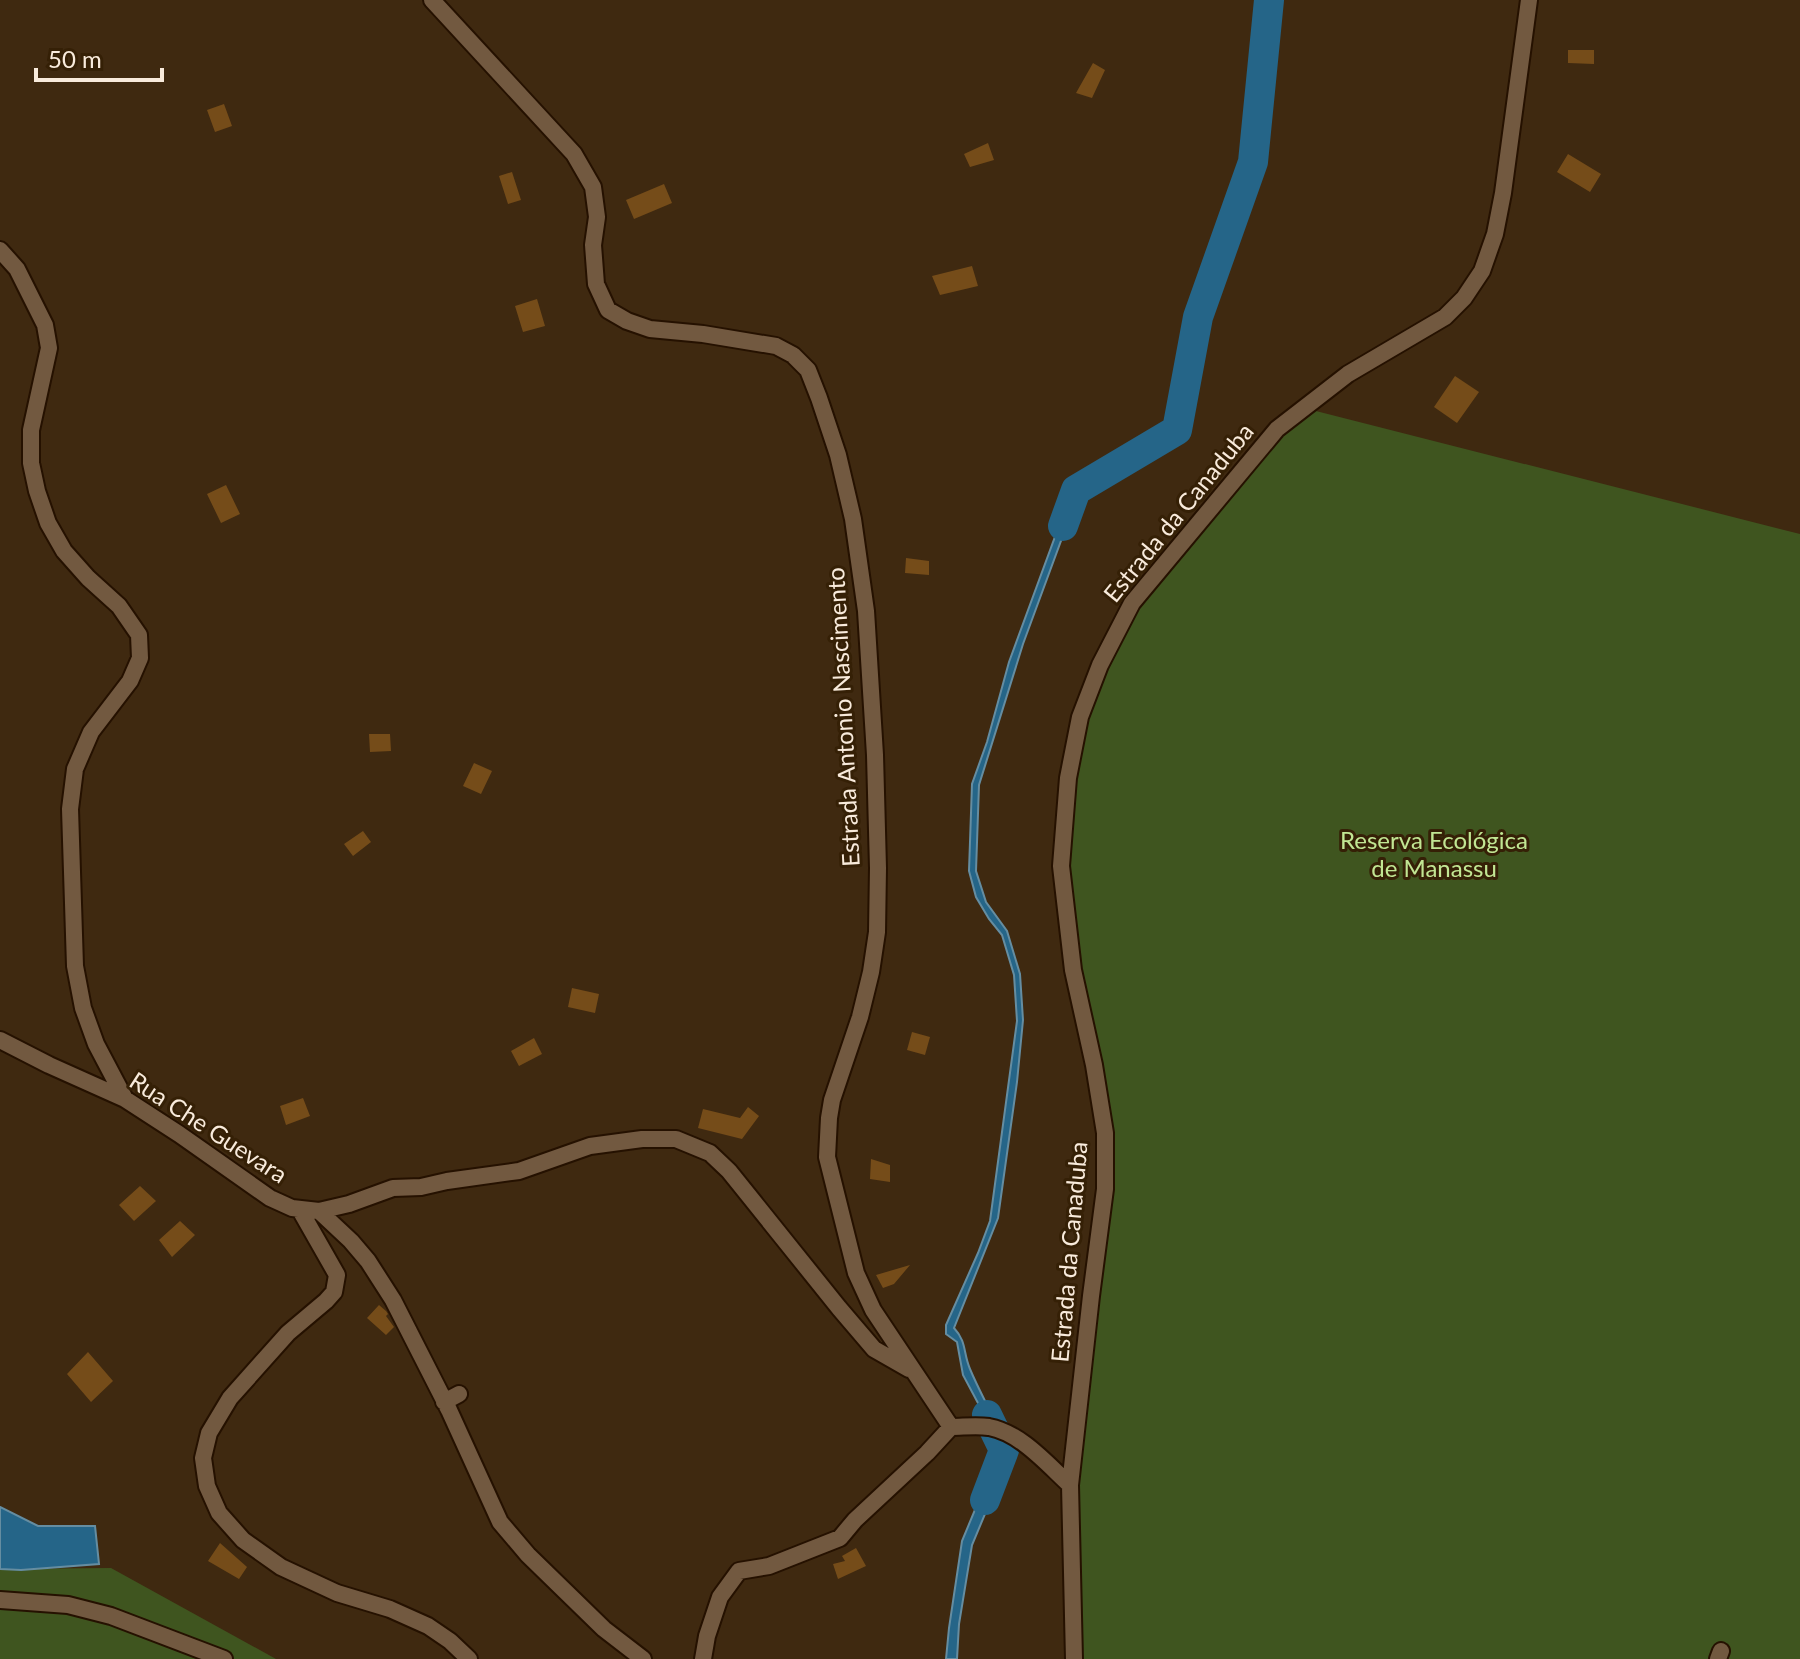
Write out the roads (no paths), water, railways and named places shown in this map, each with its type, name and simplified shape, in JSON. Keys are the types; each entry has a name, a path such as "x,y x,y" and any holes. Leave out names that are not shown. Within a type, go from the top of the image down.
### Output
{"street":[{"name":"Estrada Antonio Nascimento","path":"432,0 574,154 593,187 597,217 593,245 596,284 608,310 650,329 776,346 793,355 808,370 819,398 838,455 853,519 866,611 878,868 877,932 871,972 860,1017 832,1100 827,1157 856,1273 873,1310 951,1427"},
{"name":"Estrada da Canaduba","path":"1074,1659 1070,1485 1105,1189 1105,1133 1073,970 1061,866 1068,778 1080,717 1100,665 1132,603 1277,429 1348,374 1445,317 1464,298 1482,271 1495,234 1503,193 1529,0"},
{"path":"0,250 17,269 45,325 49,348 31,430 31,463 48,523 64,551 119,606 139,635 140,658 130,681 91,732 75,769 70,809 75,966 83,1008 96,1044 125,1099"},
{"name":"Rua Che Guevara","path":"0,1040 125,1099 270,1198 300,1210 319,1211 349,1204 393,1188 421,1187 519,1171 590,1146 642,1139 676,1139 710,1153 729,1171 874,1349 914,1372"},
{"path":"300,1210 337,1275 334,1292 288,1333 230,1398 209,1433 203,1458 207,1486 219,1513 243,1540 281,1567 337,1593 390,1609 428,1626 469,1659"},
{"path":"319,1211 368,1261 451,1398 500,1522 528,1555 604,1629 643,1659"},
{"path":"703,1659 720,1597 739,1571 769,1566 840,1538 951,1427 1000,1430 1021,1442 1070,1485"},
{"path":"0,1600 82,1608 224,1659"}],"water":[{"path":"1074,485 1079,492 1023,644 979,785 976,871 986,902 1007,931 1020,974 1023,1020 998,1218 954,1328 961,1338 970,1369 1010,1457 998,1447 963,1375 957,1342 946,1334 946,1325 990,1221 1017,1021 1014,975 1002,935 976,897 969,871 972,784 1009,662"},
{"path":"993,1458 1006,1464 972,1545 959,1624 957,1659 946,1659 962,1541"},
{"path":"0,1507 38,1526 95,1526 99,1564 0,1569"}],"waterway":[{"path":"1063,526 1076,490 1177,430 1198,317 1253,162 1269,0"},
{"path":"985,1500 1004,1450 987,1415"}],"park label":[{"name":"Reserva Ecológica de Manassu","path":"1434,855"}]}
